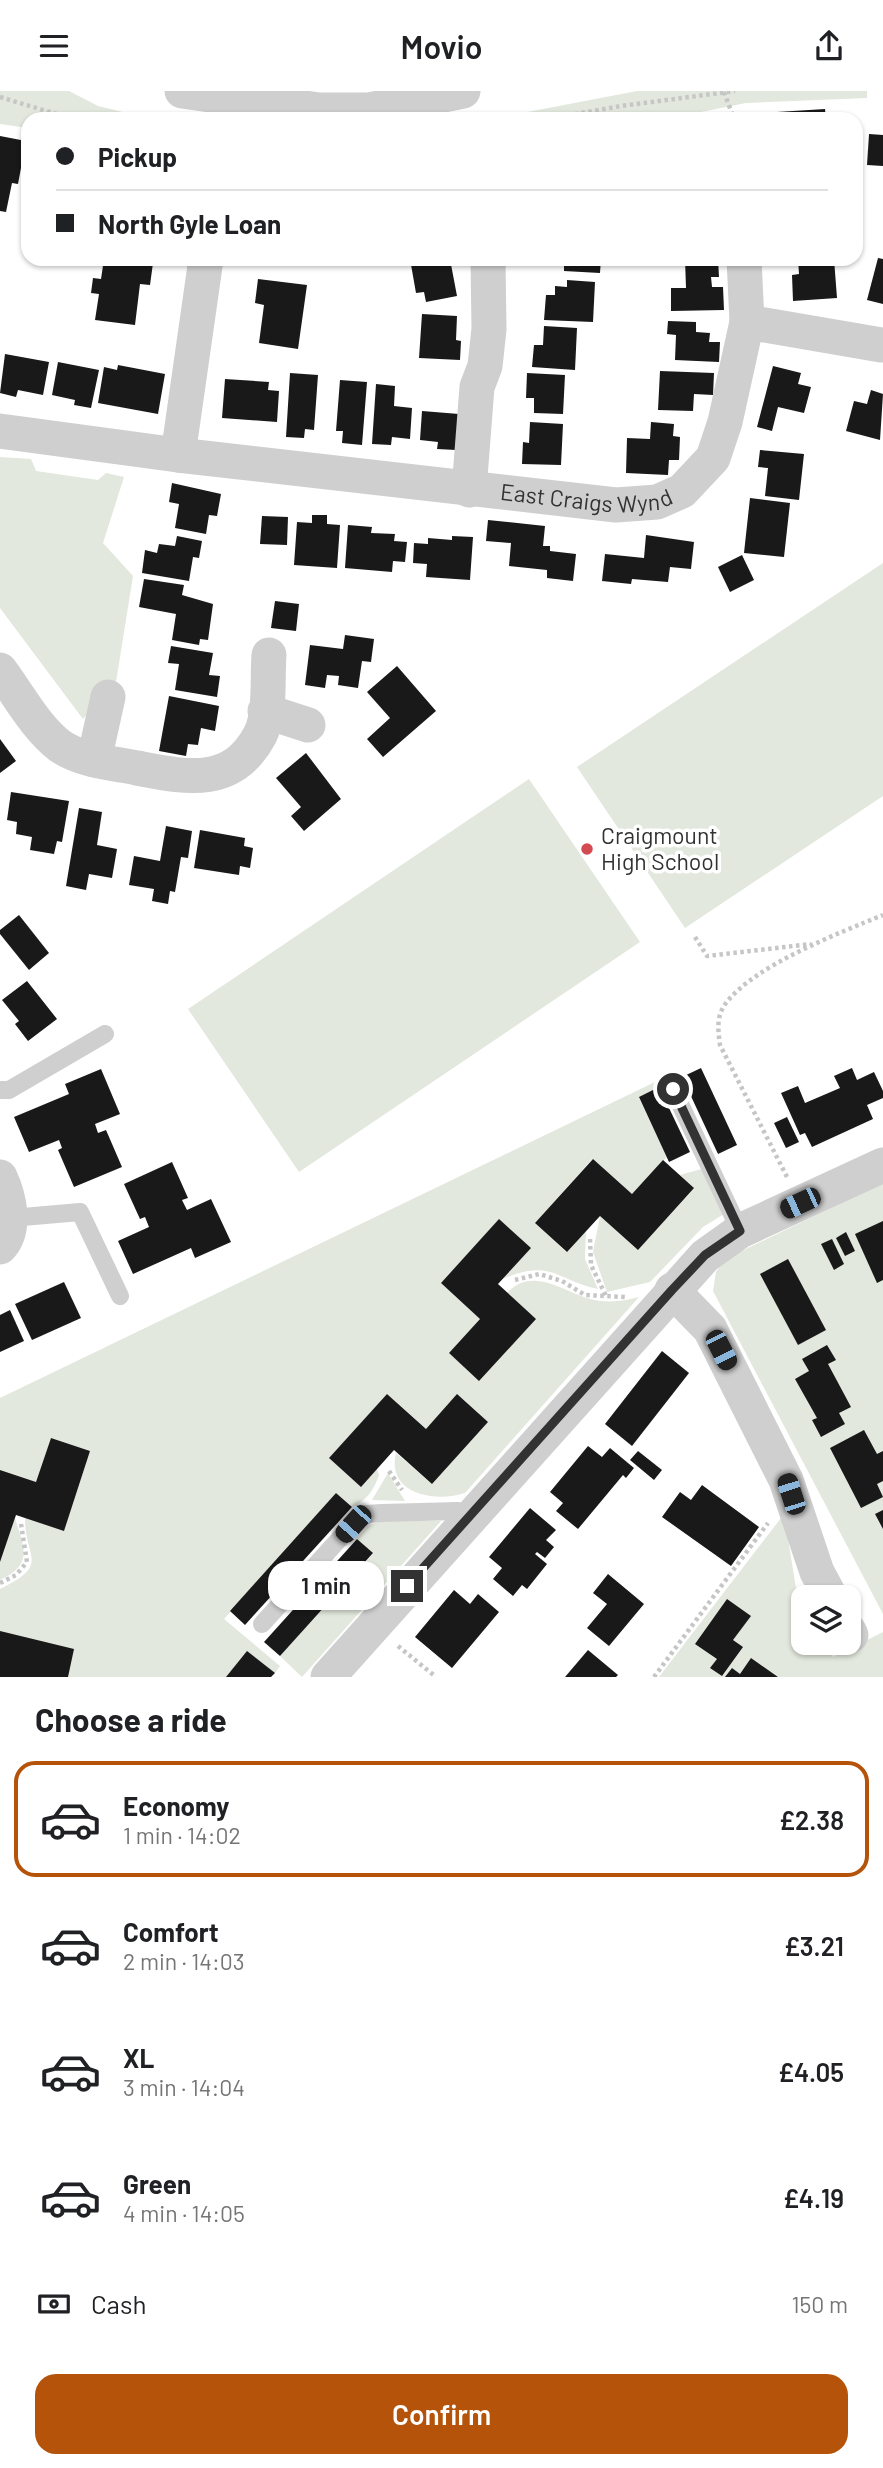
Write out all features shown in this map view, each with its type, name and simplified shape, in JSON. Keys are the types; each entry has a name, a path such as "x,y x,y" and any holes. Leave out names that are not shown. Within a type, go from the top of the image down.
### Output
{"street":[{"path":"182,91 226,109 318,110 369,110 463,91"},
{"path":"178,455 205,266"},
{"name":"East Craigs Wynd","path":"469,489 477,387 485,366 489,329 488,266"},
{"name":"East Craigs Wynd","path":"0,431 178,455 615,505 657,502 682,491 713,458 720,440 747,321 744,266"},
{"path":"747,321 881,345"},
{"path":"0,670 60,745 94,759 182,776 212,776 239,760 261,734 269,655"},
{"path":"94,759 107,697"},
{"path":"265,711 308,725"},
{"path":"328,1677 705,1255 740,1231 883,1165"},
{"path":"0,1177 6,1232"},
{"path":"664,1298 710,1329 791,1494 817,1572 824,1585"}],"lane":[{"path":"0,1090 9,1090 105,1034"},
{"path":"673,1089 740,1231"},
{"path":"6,1232 80,1212 120,1296"},
{"path":"262,1624 353,1524 367,1514 416,1511 471,1514"}],"path":[{"path":"587,112 735,91"},
{"path":"724,92 731,112"},
{"path":"0,97 50,112"},
{"path":"800,1203 719,1045 717,1023 725,1004 748,982 815,944 883,915"},
{"path":"695,937 707,956 815,944"},
{"path":"590,1238 592,1265 606,1297"},
{"path":"515,1280 539,1274 562,1281 585,1295 664,1298"},
{"path":"654,1677 791,1494"},
{"path":"0,1583 16,1575 27,1562 21,1524"},
{"path":"374,1625 436,1677"}],"shaded area":[{"path":"0,91 69,91 98,106 122,112 21,112 21,127 0,124"},
{"path":"637,91 867,91 867,98 746,103 701,112 528,112"},
{"path":"0,457 31,459 36,471 98,480 106,473 124,477 103,543 133,576 116,682 83,719 0,608"},
{"path":"883,563 883,796 685,928 577,767"},
{"path":"529,779 640,942 299,1172 188,1009"},
{"path":"655,1082 659,1087 639,1098 667,1157 632,1194 592,1159 535,1223 566,1252 586,1231 585,1259 598,1289 543,1271 532,1270 503,1279 530,1248 499,1220 441,1283 480,1319 449,1353 479,1380 507,1293 517,1285 539,1281 600,1301 639,1297 465,1493 440,1497 416,1492 398,1478 395,1467 396,1453 432,1484 488,1422 426,1429 387,1394 329,1458 361,1486 377,1469 379,1475 372,1490 352,1507 336,1493 224,1619 280,1666 275,1673 226,1677 0,1677 0,1589 26,1573 30,1566 32,1559 25,1517 64,1530 90,1451 51,1438 36,1482 0,1470 0,1398"},
{"path":"705,1168 724,1214 703,1227 650,1282 607,1292 593,1252 600,1216 638,1250 693,1187 680,1175"},
{"path":"883,1183 883,1614 713,1291 716,1272 725,1259"},
{"path":"388,1473 405,1501 372,1500"},
{"path":"784,1514 796,1585 791,1585 791,1655 861,1655 861,1643 883,1632 883,1677 659,1677"},
{"path":"15,1518 24,1554 18,1568 0,1580 0,1561"},
{"path":"385,1519 441,1521 302,1677 280,1656 373,1554 357,1539 368,1526"}],"building":[{"path":"825,109 825,112 777,112"},
{"path":"869,134 883,135 883,166 867,165"},
{"path":"0,136 21,140 21,168 18,184 12,183 6,212 0,211"},
{"path":"878,258 883,259 883,304 867,300"},
{"path":"103,266 153,266 150,285 140,284 135,325 95,320 99,294 91,293 93,278 101,279"},
{"path":"411,266 451,266 457,296 426,302 424,292 416,293"},
{"path":"564,266 600,266 600,273 564,271"},
{"path":"685,266 718,266 719,277 711,277 712,287 723,287 724,310 671,311 671,288 686,288"},
{"path":"798,266 835,266 837,298 793,301 792,275 799,274"},
{"path":"258,279 307,285 298,349 259,343 264,305 255,303"},
{"path":"567,280 595,282 593,322 544,320 546,295 555,295 555,286 567,287"},
{"path":"422,314 457,316 456,340 461,341 460,360 419,358"},
{"path":"668,321 696,322 696,332 710,333 709,342 720,342 719,362 675,360 676,335 667,334"},
{"path":"544,326 577,328 575,370 532,367 534,345 543,345"},
{"path":"5,354 49,362 43,395 18,390 16,397 0,393"},
{"path":"58,362 99,370 91,408 74,405 75,400 52,395"},
{"path":"118,365 165,374 158,414 98,403 104,367 117,370"},
{"path":"773,366 801,373 798,384 811,387 804,413 778,407 772,431 757,427"},
{"path":"660,371 714,373 713,395 694,394 693,411 658,410"},
{"path":"290,373 318,375 314,430 305,429 304,438 286,437"},
{"path":"527,373 565,375 563,414 534,413 534,398 526,398"},
{"path":"225,379 269,382 268,390 279,391 277,422 222,418"},
{"path":"340,380 367,382 362,445 342,443 343,431 336,431"},
{"path":"376,384 395,386 394,406 412,408 410,439 392,437 391,445 372,444"},
{"path":"871,390 883,394 880,440 846,431 854,401 867,404"},
{"path":"422,411 459,414 456,450 437,449 438,442 420,440"},
{"path":"530,422 563,424 561,465 522,464 523,442 529,443"},
{"path":"651,422 674,424 673,436 680,437 679,460 669,460 668,475 626,473 627,438 650,439"},
{"path":"760,450 804,454 799,500 765,496 768,468 758,467"},
{"path":"172,483 221,494 217,516 209,515 206,534 175,528 179,504 169,502"},
{"path":"750,498 790,503 784,557 744,553"},
{"path":"312,515 327,515 327,524 340,525 337,568 294,565 297,522 312,523"},
{"path":"262,516 288,517 287,545 260,544"},
{"path":"488,520 545,526 543,546 550,546 550,551 576,554 573,581 547,578 547,570 509,566 511,543 486,541"},
{"path":"348,525 372,527 371,533 395,534 394,541 407,542 405,562 393,561 392,572 345,568"},
{"path":"646,535 694,542 691,569 670,567 668,582 632,579 631,584 602,581 605,554 644,558"},
{"path":"177,536 202,541 199,558 193,557 189,581 142,573 145,550 157,553 159,544 175,546"},
{"path":"452,536 473,537 470,580 426,577 427,564 413,563 414,543 428,544 428,538 452,540"},
{"path":"742,555 754,580 730,592 718,567"},
{"path":"144,579 184,585 182,595 213,604 208,640 200,639 199,645 172,640 176,614 139,607"},
{"path":"275,601 299,604 296,631 271,628"},
{"path":"345,635 374,639 371,662 362,661 358,688 338,685 339,676 327,675 325,688 305,685 310,645 343,649"},
{"path":"171,646 213,653 209,675 220,676 217,697 175,690 179,664 168,663"},
{"path":"397,666 436,711 383,757 367,739 390,718 367,692"},
{"path":"169,696 219,706 215,731 201,728 198,745 188,744 186,756 159,751"},
{"path":"0,739 16,761 0,773"},
{"path":"306,753 341,799 304,831 291,816 301,807 276,778"},
{"path":"11,792 69,801 62,842 57,841 54,854 30,850 32,837 16,834 17,822 7,820"},
{"path":"79,808 102,812 97,845 117,849 112,878 89,874 86,890 66,886"},
{"path":"166,826 192,831 188,858 181,857 175,892 170,891 168,904 152,901 154,889 129,885 134,856 160,861"},
{"path":"200,830 245,838 244,846 253,848 250,868 240,866 239,875 194,868"},
{"path":"19,915 49,953 29,970 0,934 0,930"},
{"path":"27,981 57,1019 28,1041 15,1024 19,1021 2,1000"},
{"path":"701,1068 737,1145 718,1154 682,1077"},
{"path":"852,1068 857,1080 874,1072 883,1091 883,1098 867,1105 873,1119 812,1147 805,1133 800,1135 781,1093 798,1086 805,1103 840,1088 834,1076"},
{"path":"101,1069 120,1114 95,1124 98,1133 106,1130 122,1167 74,1187 58,1150 62,1148 59,1140 29,1152 14,1117 69,1094 65,1084"},
{"path":"659,1087 690,1152 669,1162 639,1097"},
{"path":"787,1117 799,1142 786,1148 774,1123"},
{"path":"593,1159 632,1194 663,1160 694,1188 638,1250 600,1216 567,1252 535,1223"},
{"path":"172,1162 188,1198 182,1200 187,1210 211,1199 231,1242 195,1258 191,1248 133,1274 118,1241 149,1227 145,1217 140,1219 124,1184"},
{"path":"499,1219 531,1248 498,1284 536,1319 479,1381 449,1353 480,1319 441,1283"},
{"path":"883,1221 883,1280 877,1283 855,1234"},
{"path":"846,1232 855,1251 845,1256 836,1238"},
{"path":"832,1239 844,1264 834,1270 821,1244"},
{"path":"788,1259 826,1330 798,1345 760,1274"},
{"path":"64,1282 81,1318 32,1340 15,1304"},
{"path":"10,1310 24,1341 0,1352 0,1315"},
{"path":"827,1345 836,1360 828,1364 851,1407 839,1413 845,1424 821,1437 812,1420 817,1418 795,1379 809,1371 802,1359"},
{"path":"662,1351 689,1373 632,1446 605,1424"},
{"path":"387,1394 426,1429 457,1394 488,1422 432,1484 394,1450 361,1487 329,1458"},
{"path":"864,1430 877,1454 883,1451 883,1481 877,1484 883,1497 861,1508 830,1448"},
{"path":"51,1438 90,1451 64,1531 16,1515 0,1562 0,1470 36,1482"},
{"path":"588,1446 602,1457 610,1448 634,1468 626,1478 623,1475 578,1529 556,1511 563,1503 550,1492"},
{"path":"638,1451 662,1470 654,1480 630,1460"},
{"path":"702,1485 759,1527 731,1566 662,1517 680,1492 691,1500"},
{"path":"336,1493 352,1507 245,1625 230,1611"},
{"path":"530,1508 556,1530 546,1540 554,1547 545,1558 537,1552 535,1554 547,1564 527,1589 522,1585 513,1596 493,1579 502,1568 489,1557"},
{"path":"883,1510 883,1529 875,1514"},
{"path":"357,1539 373,1553 280,1656 264,1642"},
{"path":"608,1574 644,1604 609,1646 587,1628 607,1604 593,1593"},
{"path":"454,1590 470,1604 478,1594 499,1612 452,1668 415,1637"},
{"path":"727,1599 751,1616 733,1640 743,1647 722,1676 710,1668 717,1659 695,1644"},
{"path":"0,1631 74,1649 68,1677 0,1677"},
{"path":"588,1650 618,1675 565,1677"},
{"path":"247,1651 275,1673 271,1677 226,1677"},
{"path":"751,1658 778,1677 725,1677 732,1668 740,1674"}],"place":[{"name":"Craigmount High School","path":"587,849"}],"route":[{"path":"407,1586 672,1290 705,1255 740,1231 673,1089"}]}
